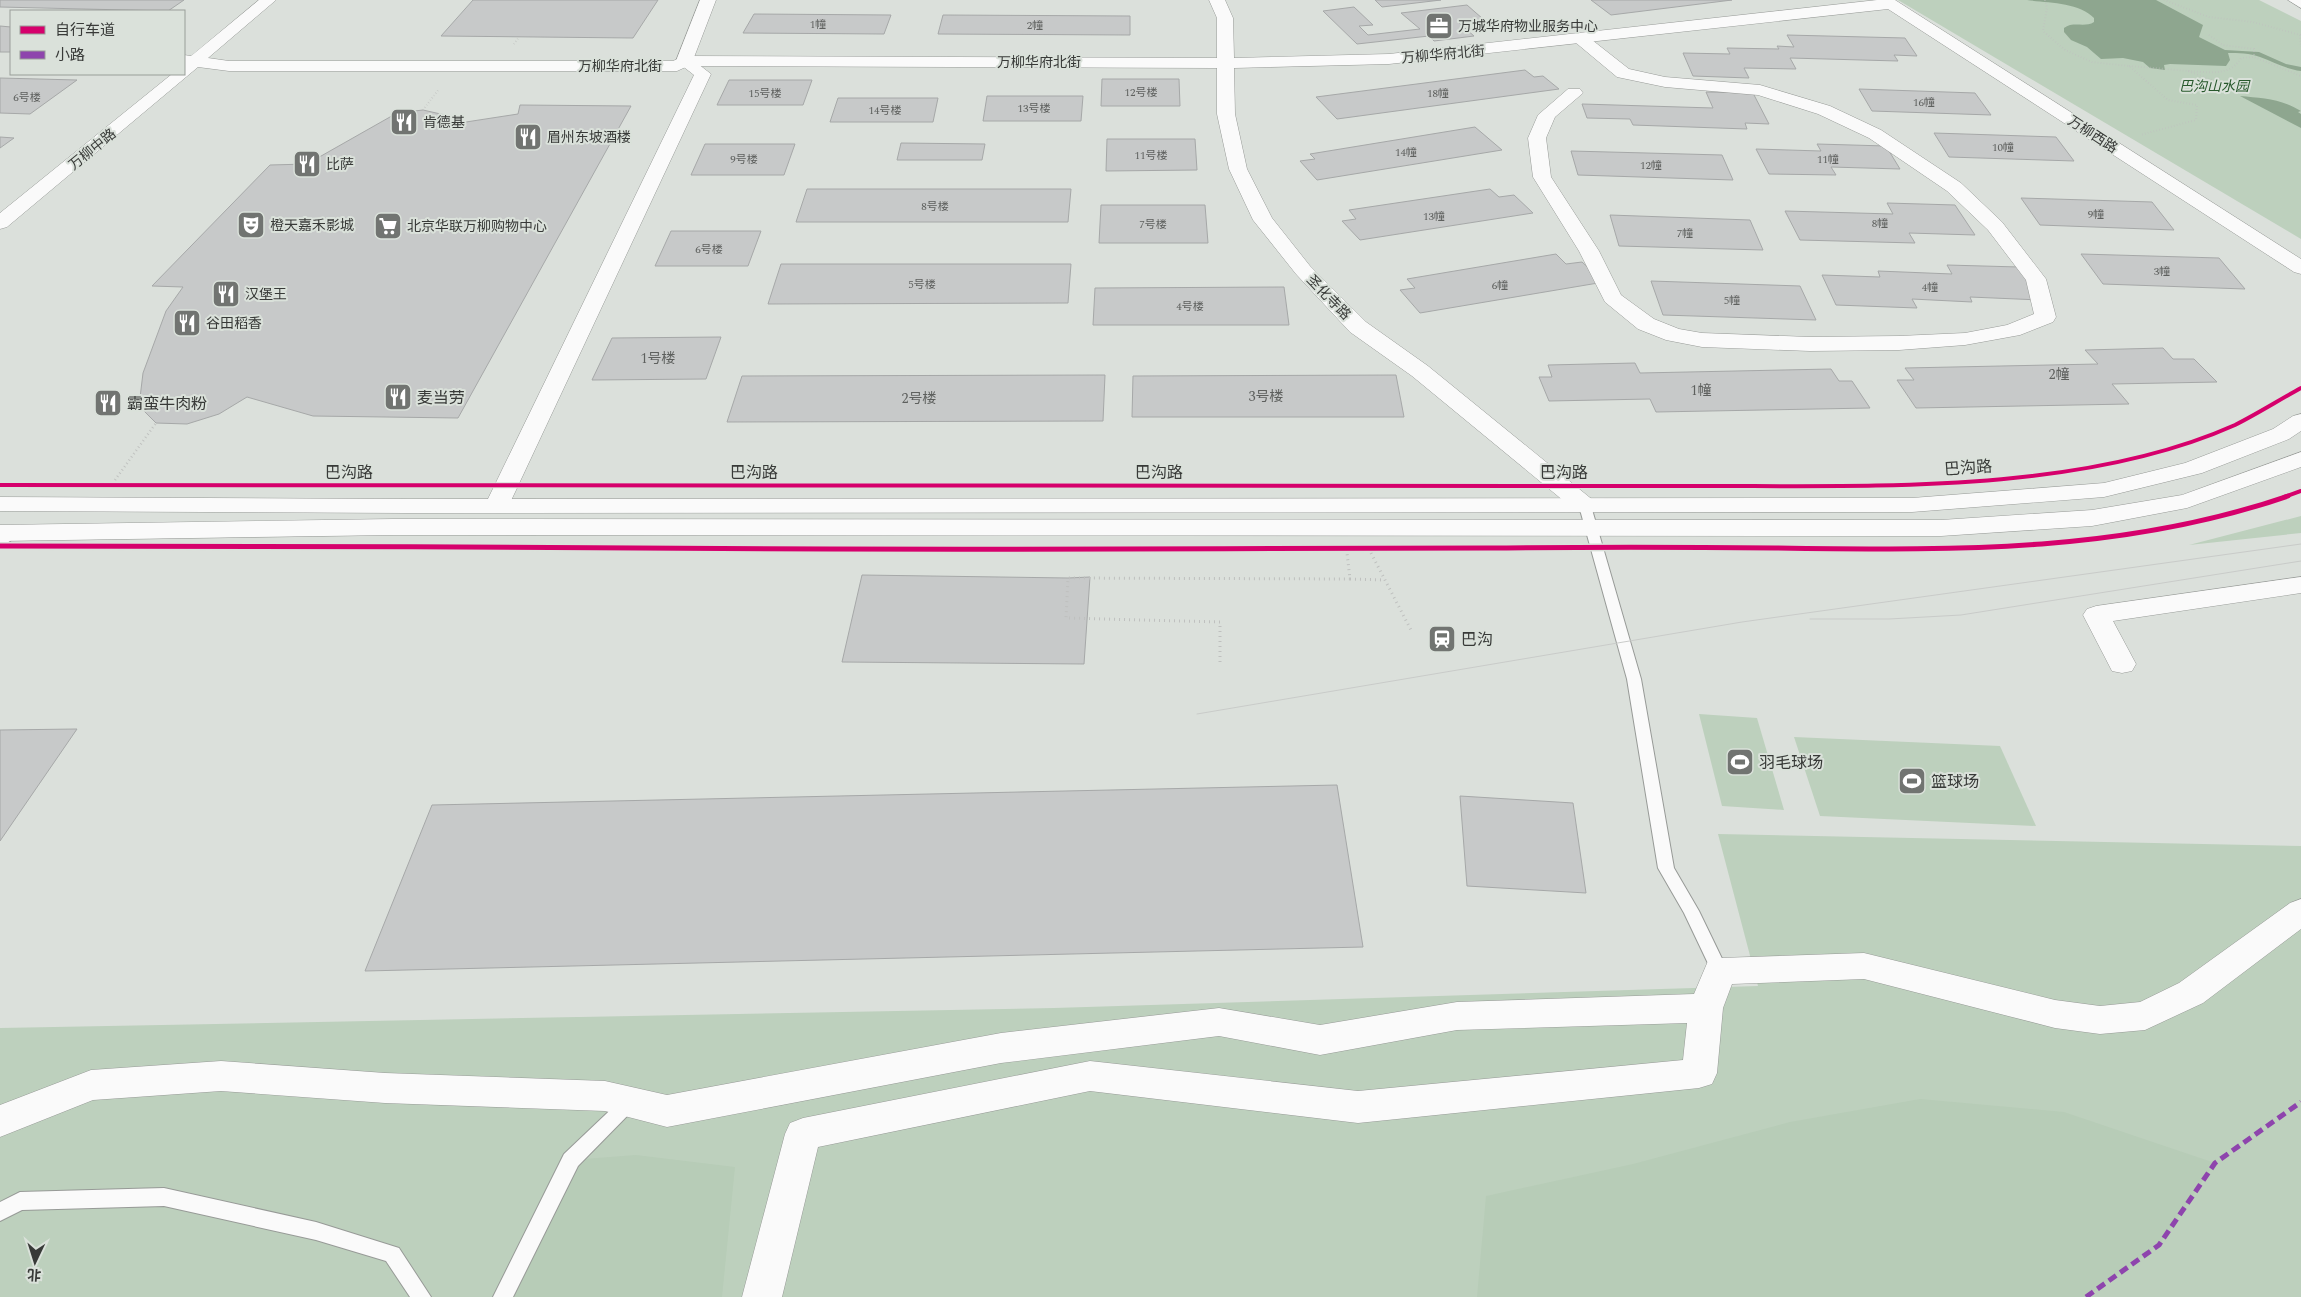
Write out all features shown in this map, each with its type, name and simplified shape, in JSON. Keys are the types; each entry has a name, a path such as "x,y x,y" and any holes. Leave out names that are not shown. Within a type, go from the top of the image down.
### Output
{"main road":[{"path":"229,12 244,0"},
{"name":"万柳中路","path":"190,60 268,0"},
{"path":"498,506 703,74 684,61 708,0"},
{"name":"圣化寺路","path":"1217,0 1225,18 1226,114 1238,169 1263,220 1303,270 1358,327 1420,371 1587,516"},
{"path":"2296,0 2301,3"},
{"name":"万柳华府北街","path":"190,60 229,66 677,66 684,61 1226,63 1389,59 1581,39 1889,2"},
{"name":"万柳西路","path":"1889,2 2301,268"},
{"path":"1574,93 1547,115 1537,138 1542,177 1589,251 1612,298 1646,324 1674,335 1702,340 1810,344 1899,343 1965,338 2012,330 2045,317 2036,279 1995,226 1954,187 1876,134 1824,110 1760,90 1665,82 1624,73 1581,39"},
{"name":"万柳中路","path":"0,201 155,75"},
{"name":"万柳中路","path":"0,223 181,75"},
{"name":"巴沟路","path":"4,537 393,527 1587,516 1912,505 2011,499 2104,490 2210,462 2281,434 2301,421"},
{"name":"巴沟路","path":"0,504 498,506 1587,516 1941,528 2092,518 2187,501 2301,459"},
{"path":"2122,664 2096,615 2301,585"},
{"path":"762,1297 802,1134 1090,1076 1358,1107 1699,1073 1706,1008 1720,971 1864,966 2055,1014 2100,1020 2145,1016 2190,993 2301,912"},
{"path":"0,1122 91,1085 221,1076 385,1088 606,1096 667,1111 1001,1048 1219,1022 1320,1040 1457,1016 1706,1008"}],"lane":[{"path":"1587,516 1634,680 1666,868 1691,911 1720,971"},
{"path":"503,1297 571,1160 630,1102"},
{"path":"0,1212 20,1201 164,1197 316,1231 392,1254 421,1297"}],"path":[{"path":"2044,0 2047,8 2043,31 2065,50 2092,62 2188,71 2232,70 2239,64 2242,58 2253,56 2301,76"},
{"path":"2164,0 2209,17 2253,22 2300,35 2301,47"},
{"path":"2209,35 2212,40 2222,45 2254,49 2252,51 2253,56"},
{"path":"2128,66 2168,100 2198,105 2196,120 2136,136"},
{"path":"2188,71 2220,83"},
{"path":"112,485 156,423"},
{"path":"112,485 122,485"},
{"path":"1350,578 1347,547 1354,547"},
{"path":"1377,547 1368,547 1412,632"},
{"path":"1220,662 1220,622 1066,618 1068,578 1350,578 1385,580"}],"green space":[{"name":"巴沟山水园","path":"1898,0 2259,0 2301,21 2301,239"},
{"path":"2301,516 2301,533 2189,545"},
{"name":"羽毛球场","path":"1699,714 1757,718 1784,810 1722,806"},
{"name":"篮球场","path":"1794,737 2000,746 2036,826 1820,816"},
{"path":"1718,834 2301,846 2301,1297 0,1297 0,1028 1054,1008 1758,986"}],"shaded area":[{"path":"2027,0 2156,0 2203,25 2199,37 2225,50 2259,52 2286,64 2301,67 2301,71 2256,56 2240,53 2228,53 2230,60 2226,66 2170,64 2164,65 2165,70 2150,68 2143,62 2123,58 2101,59 2087,47 2071,40 2064,32 2064,28 2068,26 2094,22 2094,18 2088,13 2063,4"},
{"path":"2240,96 2272,100 2294,107 2301,111 2298,112 2301,114 2301,128"},
{"path":"1920,1099 2064,1112 2215,1163 2159,1245 2086,1297 1477,1297 1486,1196 1633,1164 1790,1122"},
{"path":"636,1155 735,1167 722,1297 514,1297 509,1285 571,1160"}],"building":[{"path":"0,0 184,0 169,10 0,7"},
{"path":"473,0 658,0 633,38 441,36"},
{"path":"1375,0 1441,0 1382,7"},
{"path":"1591,0 1732,0 1611,15"},
{"name":"万城华府物业服务中心","path":"1467,5 1483,19 1458,22 1474,36 1434,41 1429,36 1357,44 1323,11 1354,7 1373,25 1359,26 1368,35 1420,29 1401,13"},
{"path":"754,14 891,15 884,34 743,33"},
{"path":"943,15 1130,16 1130,35 938,34"},
{"path":"0,26 10,27 10,52 0,52"},
{"path":"1787,35 1905,38 1917,56 1894,55 1898,61 1790,58 1796,69 1744,68 1749,78 1693,76 1683,53 1730,54 1727,48 1779,49 1777,46 1794,47"},
{"path":"1525,70 1534,77 1543,76 1559,89 1337,119 1316,97"},
{"path":"0,78 77,80 30,114 0,113"},
{"path":"1102,79 1179,79 1180,106 1101,106"},
{"path":"729,80 812,80 803,105 717,105"},
{"path":"1859,89 1975,93 1991,115 1872,111"},
{"path":"1706,92 1753,93 1769,124 1745,123 1747,129 1633,125 1630,119 1587,118 1582,104 1713,108"},
{"path":"987,96 1083,96 1081,121 983,121"},
{"path":"838,98 938,98 933,122 830,122"},
{"name":"北京华联万柳购物中心","path":"520,105 631,106 458,418 313,416 247,397 219,414 187,424 156,423 139,406 143,373 166,311 183,287 152,286 270,165 307,164 397,113 423,110 445,115 453,124 518,114"},
{"path":"1475,127 1502,150 1317,180 1300,161 1315,159 1310,154"},
{"path":"1934,133 2056,137 2074,161 1949,157"},
{"path":"0,137 14,138 0,148"},
{"path":"1107,139 1195,139 1197,170 1106,171"},
{"path":"901,143 985,144 982,160 897,160"},
{"path":"705,144 795,144 784,175 691,175"},
{"path":"1817,144 1886,146 1900,169 1831,167 1836,175 1769,174 1756,149 1821,151"},
{"path":"1571,151 1722,155 1733,180 1578,175"},
{"path":"807,189 1071,189 1068,222 796,222"},
{"path":"1490,189 1499,197 1514,195 1533,213 1360,240 1342,221 1356,219 1349,210"},
{"path":"2021,198 2152,202 2174,230 2040,225"},
{"path":"1887,203 1955,205 1975,235 1909,233 1915,243 1800,240 1785,211 1893,214"},
{"path":"1101,205 1205,205 1208,243 1099,243"},
{"path":"1610,215 1750,220 1763,250 1619,246"},
{"path":"671,231 761,231 748,266 655,266"},
{"path":"1556,254 1566,264 1582,262 1604,282 1420,313 1400,290 1415,288 1407,279"},
{"path":"2081,254 2219,258 2245,289 2103,284"},
{"path":"781,264 1071,264 1068,303 768,304"},
{"path":"1947,265 2019,267 2040,300 1970,297 1972,302 1912,299 1917,308 1836,305 1822,275 1880,277 1878,271 1952,274"},
{"path":"1651,281 1800,286 1816,320 1663,315"},
{"path":"1284,287 1289,325 1093,325 1095,288"},
{"path":"721,337 706,379 592,380 612,338"},
{"path":"2163,348 2173,359 2194,359 2217,382 2112,384 2129,404 1916,408 1897,380 1914,380 1905,368 2098,364 2085,350"},
{"path":"1635,363 1640,373 1831,369 1839,381 1852,381 1870,408 1656,412 1650,399 1549,401 1539,377 1552,377 1548,365"},
{"path":"1105,375 1103,421 727,422 742,376"},
{"path":"1396,375 1404,417 1132,417 1133,376"},
{"path":"862,575 1090,577 1084,664 842,662"},
{"path":"77,729 0,841 0,730"},
{"path":"1337,785 1363,947 365,971 432,805"},
{"path":"1460,796 1573,803 1586,893 1467,886"}],"tram line":[{"path":"1197,714 1742,622 2301,544"},
{"path":"1810,619 1889,619 1961,615 2301,561"}],"marked path":[{"path":"2086,1297 2159,1245 2215,1163 2301,1102"}],"cycle path":[{"path":"0,485 1682,486 1919,483 2002,478 2083,468 2162,451 2235,425 2301,388"},
{"path":"0,546 385,545 831,549 1709,547 1934,550 2025,547 2153,532 2238,513 2301,491"}],"place":[{"name":"万城华府物业服务中心","path":"1439,26"},
{"name":"肯德基","path":"404,122"},
{"name":"眉州东坡酒楼","path":"528,137"},
{"name":"比萨","path":"307,164"},
{"name":"橙天嘉禾影城","path":"251,225"},
{"name":"北京华联万柳购物中心","path":"388,226"},
{"name":"汉堡王","path":"226,294"},
{"name":"谷田稻香","path":"187,323"},
{"name":"麦当劳","path":"398,397"},
{"name":"霸蛮牛肉粉","path":"108,403"},
{"name":"巴沟","path":"1442,639"},
{"name":"羽毛球场","path":"1740,762"},
{"name":"篮球场","path":"1912,781"}]}
